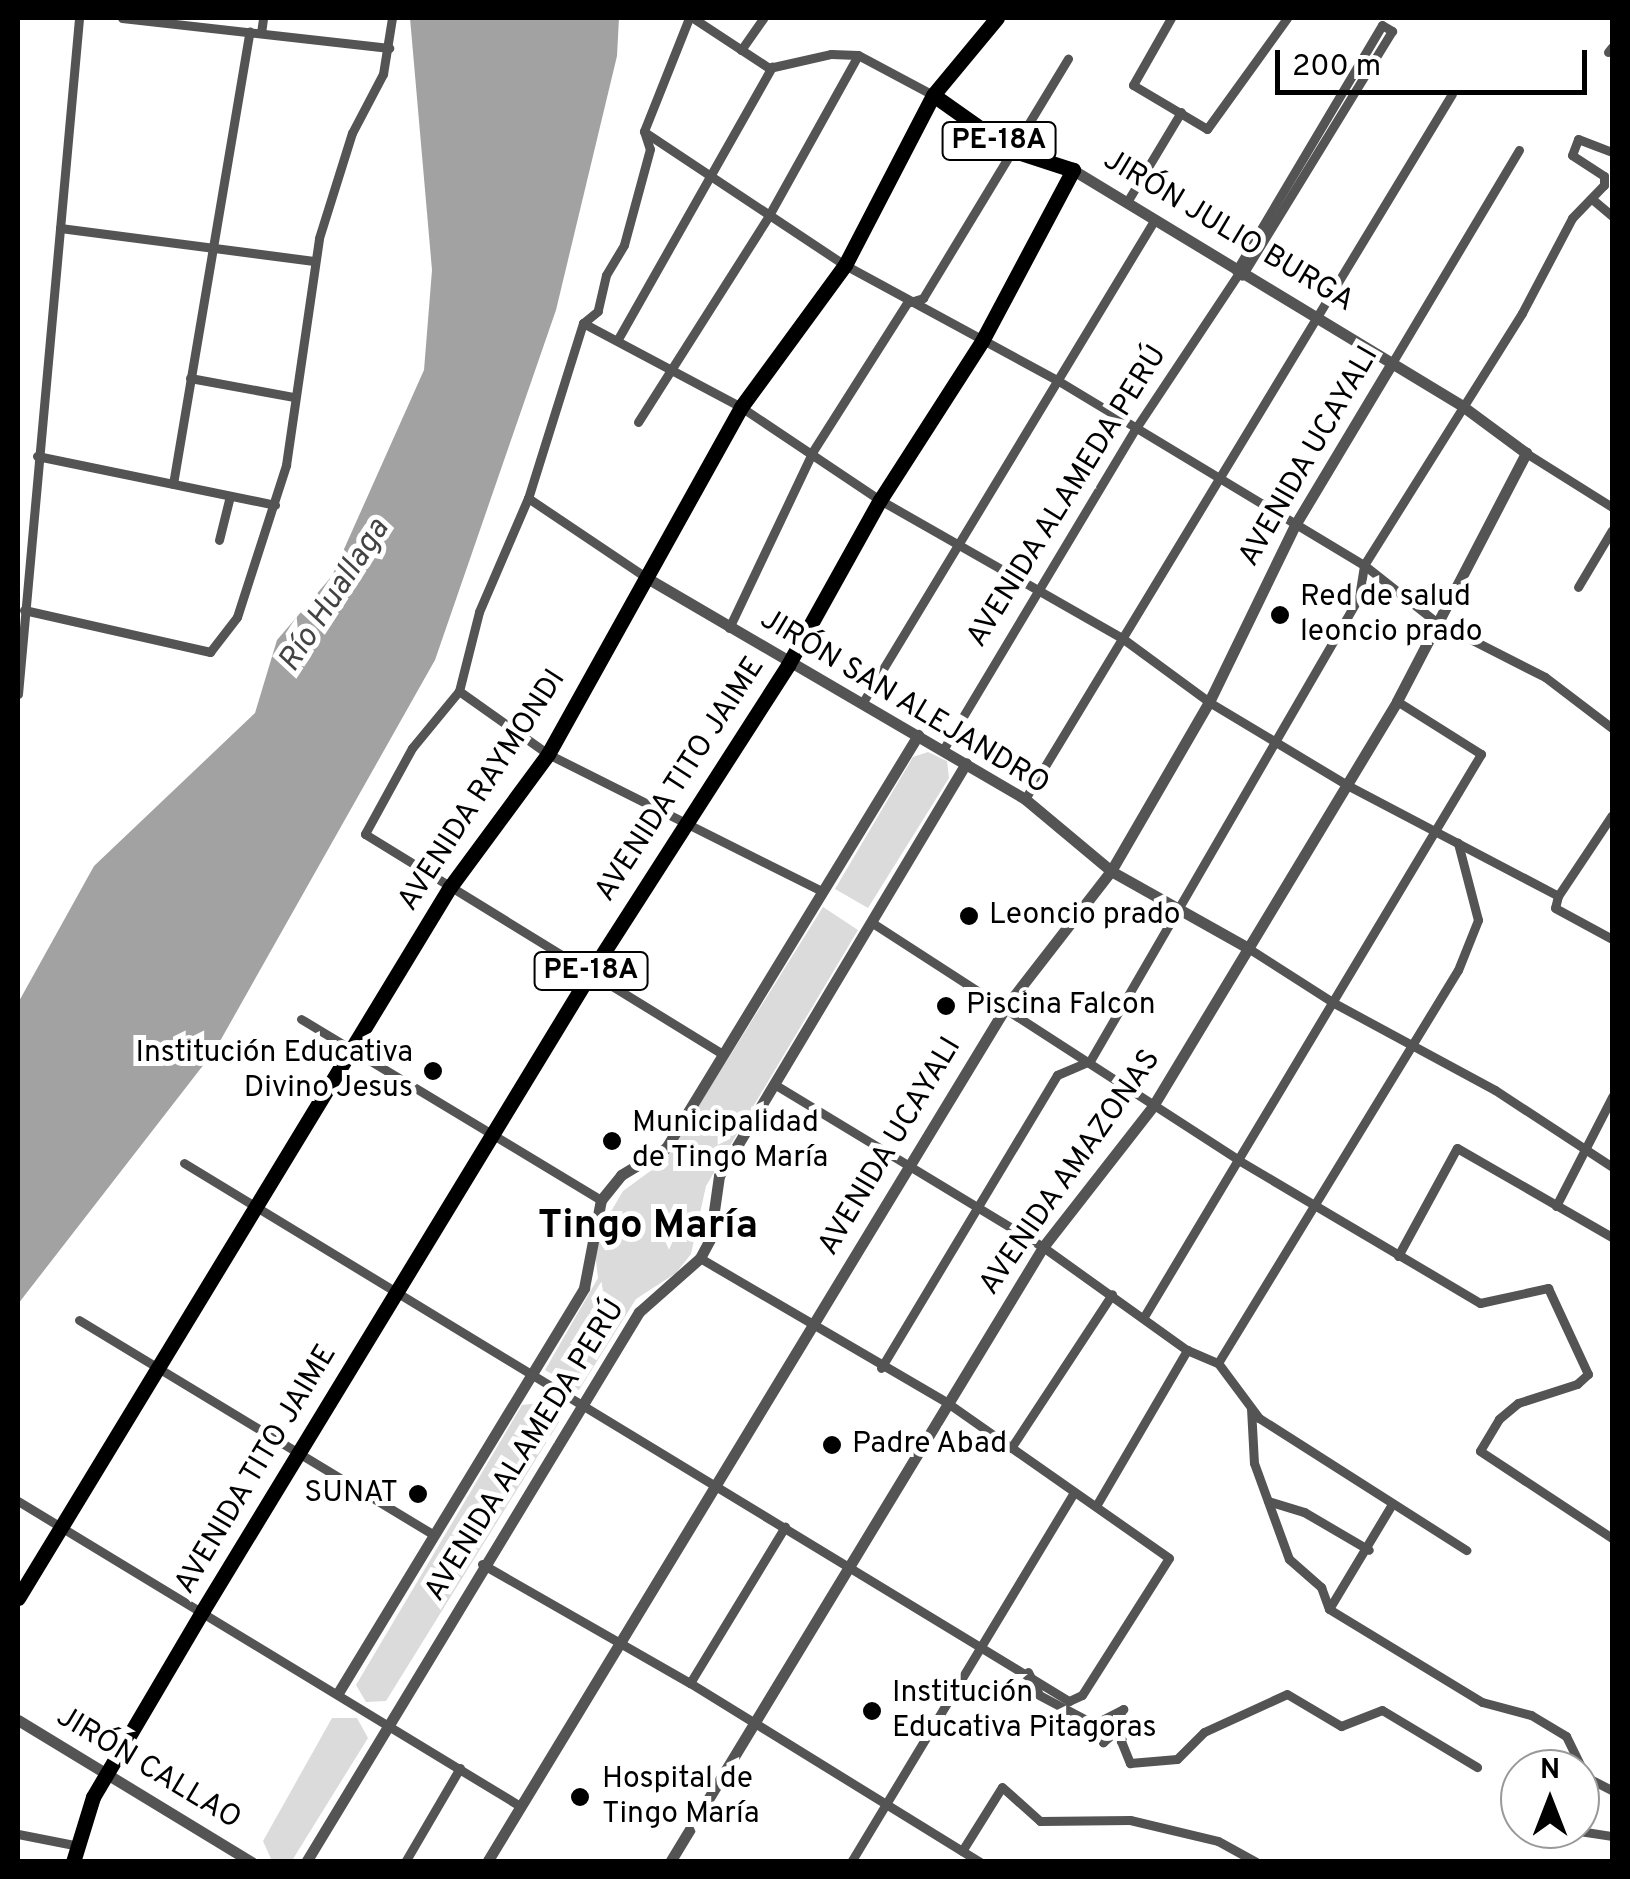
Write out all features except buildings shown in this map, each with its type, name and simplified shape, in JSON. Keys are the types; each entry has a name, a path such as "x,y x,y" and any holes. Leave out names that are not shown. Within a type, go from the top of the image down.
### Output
{"highway":[{"name":"AVENIDA RAYMONDI","path":"18,1598 450,887 548,754 741,407 845,266 933,95 997,18"},
{"name":"JIRÓN JULIO BURGA","path":"933,95 1011,150 1073,170"},
{"name":"AVENIDA TITO JAIME","path":"108,1773 591,972 788,666 880,500 982,340 1073,170"},
{"name":"PE-18A","path":"73,1853 108,1773"}],"street":[{"path":"18,694 79,18"},
{"path":"122,18 389,48"},
{"path":"173,484 212,244 256,32 263,18"},
{"path":"24,610 210,652 237,617 276,506 314,261 352,133 374,99 389,48 392,18"},
{"path":"638,422 768,216 858,55 832,54 772,67 691,18 644,131 650,149 624,245 606,274 598,311 584,323 528,498 480,612 459,690 412,748 366,834 723,1054"},
{"path":"741,50 762,18"},
{"path":"1170,18 1133,86 1208,129 1287,18"},
{"name":"AVENIDA ALAMEDA PERÚ","path":"943,750 1136,428 1239,273 1392,31 1382,25 1239,273"},
{"name":"JIRÓN JULIO BURGA","path":"858,55 933,95"},
{"path":"730,628 814,451 906,303 923,298 1068,59"},
{"path":"618,339 772,67"},
{"path":"1025,799 1216,477 1452,94"},
{"path":"1127,202 1181,112"},
{"path":"644,131 708,179 845,266 906,303 1056,380 1364,565 1435,621 1545,677 1612,728"},
{"path":"881,1368 1057,1076 1090,1061 1278,743 1359,597 1364,565 1522,313 1572,218 1592,199 1604,176 1572,156 1574,147 1584,138 1612,152"},
{"name":"AVENIDA UCAYALI","path":"488,1862 1006,1004 1111,871 1209,702 1295,526 1519,150"},
{"name":"JIRÓN JULIO BURGA","path":"1073,170 1461,406 1612,507"},
{"path":"1592,199 1612,216"},
{"path":"863,702 1154,219"},
{"path":"60,228 212,244 314,261"},
{"path":"584,323 814,451 880,500 961,540 1040,588 1122,638 1209,702 1348,785 1558,896"},
{"path":"190,378 294,397"},
{"name":"AVENIDA AMAZONAS","path":"670,1862 1043,1247 1153,1106 1397,701 1435,621 1526,453"},
{"path":"37,456 276,506"},
{"path":"219,540 230,496"},
{"name":"JIRÓN SAN ALEJANDRO","path":"528,498 788,666 863,702 1025,799 1111,871 1183,906 1334,1003 1416,1044 1612,1167"},
{"path":"1578,586 1612,530"},
{"path":"459,690 548,754 821,891"},
{"path":"1145,1315 1480,754 1397,701"},
{"path":"300,1019 600,1200 622,1174 666,1148 918,735"},
{"path":"184,1164 1026,1670 1069,1701 1082,1696 1169,1558 948,1403 881,1368 700,1258 710,1239 719,1176 966,764"},
{"path":"1611,814 1558,896 1555,908 1612,939"},
{"path":"1218,1363 1416,1044 1478,920 1457,840"},
{"path":"872,922 1006,1004 1240,1161 1480,1302 1548,1288 1588,1374 1518,1403 1499,1419 1480,1451 1612,1538"},
{"path":"774,1084 1043,1247 1145,1315 1187,1350 1218,1363 1259,1418 1391,1506 1466,1550"},
{"path":"1556,1206 1612,1097"},
{"path":"1398,1256 1457,1148 1612,1237"},
{"name":"AVENIDA ALAMEDA PERÚ","path":"338,1693 584,1288 600,1200"},
{"name":"AVENIDA ALAMEDA PERÚ","path":"306,1862 482,1564 639,1312 700,1258"},
{"path":"1011,1448 1112,1294"},
{"path":"79,1320 432,1534"},
{"path":"1096,1506 1187,1350"},
{"path":"1251,1405 1254,1464 1289,1559 1320,1587 1330,1609 1482,1702 1531,1714 1554,1728 1578,1754 1586,1777 1612,1790"},
{"path":"851,1862 1074,1492"},
{"path":"18,1501 520,1806"},
{"path":"1268,1501 1304,1512 1369,1550"},
{"path":"1330,1609 1369,1550 1391,1506"},
{"path":"690,1683 785,1527"},
{"path":"482,1564 690,1683 980,1862"},
{"path":"1026,1670 1040,1695 1094,1724 1123,1709 1102,1742 1126,1722 1121,1741 1130,1763 1176,1759 1204,1732 1287,1694 1342,1726 1382,1710 1477,1767"},
{"name":"JIRÓN CALLAO","path":"18,1720 244,1860"},
{"path":"405,1862 460,1768"},
{"path":"962,1851 1002,1787 1040,1822 1130,1820 1218,1841 1256,1862"},
{"path":"18,1834 73,1853"}],"shaded area":[{"path":"928,752 947,761 949,778 868,908 835,889 913,757"},
{"path":"823,907 858,930 706,1186 691,1254 676,1273 636,1299 579,1390 545,1370 598,1278 595,1252 603,1225 623,1191 664,1161"},
{"path":"549,1402 559,1422 386,1701 366,1702 356,1685 522,1405"},
{"path":"332,1718 357,1718 368,1738 293,1859 271,1859 263,1841"}],"water":[{"name":"Río Huallaga","path":"410,18 619,18 617,56 556,310 435,660 215,1050 18,1304 18,1003 94,866 255,713 277,640 332,576 424,370 432,270"}],"place":[{"name":"Red de salud leoncio prado","path":"1280,615"},
{"name":"Leoncio prado","path":"969,916"},
{"name":"Piscina Falcon","path":"946,1006"},
{"name":"Institución Educativa Divino Jesus","path":"433,1071"},
{"name":"Municipalidad de Tingo María","path":"612,1141"},
{"name":"Padre Abad","path":"832,1445"},
{"name":"SUNAT","path":"418,1494"},
{"name":"Institución Educativa Pitagoras","path":"872,1711"},
{"name":"Hospital de Tingo María","path":"580,1797"}],"district":[{"name":"Tingo María","path":"648,1227"}]}
